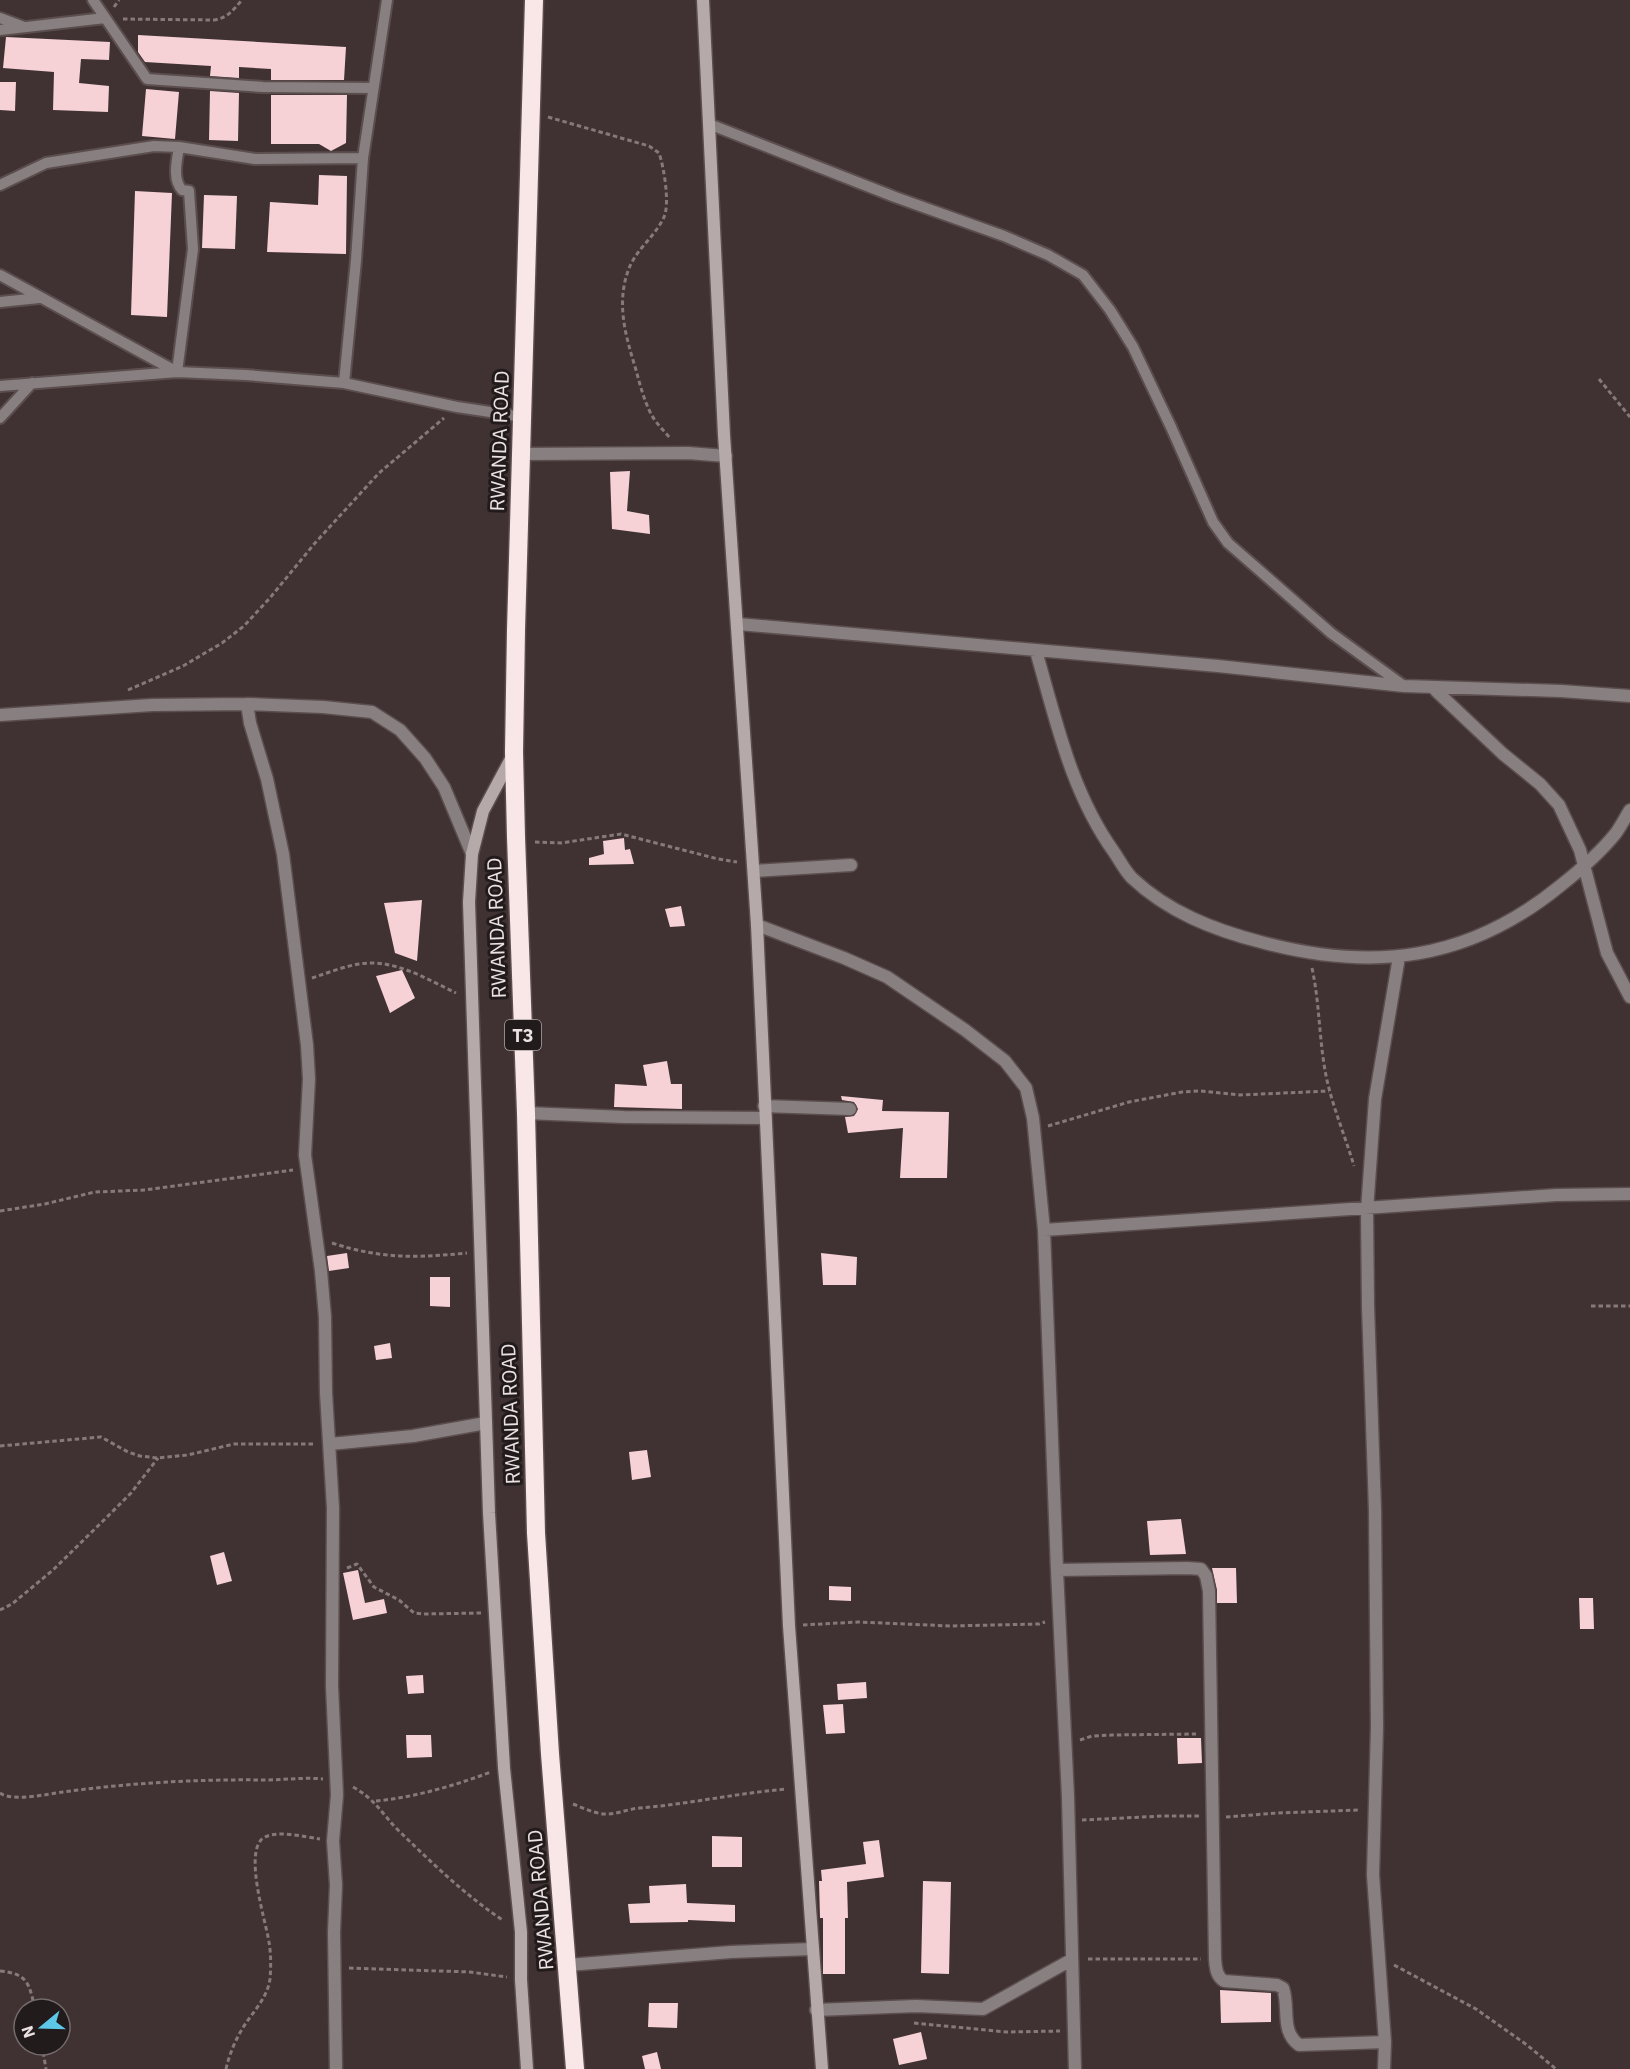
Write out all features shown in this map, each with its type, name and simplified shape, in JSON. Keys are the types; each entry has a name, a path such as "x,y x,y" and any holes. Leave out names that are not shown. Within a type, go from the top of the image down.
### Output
{"highway":[{"name":"RWANDA ROAD","path":"534,0 532,111 526,227 514,752 526,1113 536,1533 575,2069"}],"street":[{"path":"703,0 726,456 754,868 789,1626 822,2069"},
{"path":"522,454 688,453 726,456"},
{"path":"738,624 1218,666 1404,686 1624,695 1630,706"},
{"path":"1036,651 1074,780 1096,828 1131,877 1177,911 1224,933 1279,947 1343,957 1399,957 1462,944 1497,929 1537,905 1584,865 1616,833 1630,810"},
{"path":"1432,687 1503,754 1540,783 1559,805 1580,850 1607,952 1630,997"},
{"path":"0,715 152,705 247,704 323,707 372,712 400,730 425,758 444,787 472,854"},
{"path":"247,704 250,723 267,779 283,854 309,1079 305,1143 325,1317 326,1393 333,1508 332,1686 337,1795 333,1841 336,1885 336,2069"},
{"path":"514,752 483,811 472,854 469,902 486,1424 495,1612 504,1768 521,1932 521,1980 527,2069"},
{"path":"754,868 851,865"},
{"path":"757,925 887,977 965,1030 1005,1061 1026,1089 1034,1130 1044,1230 1069,1821 1075,2069"},
{"path":"1384,2069 1385,2042 1373,1883 1377,1727 1376,1510 1367,1210 1375,1099 1399,957"},
{"path":"526,1113 624,1117 850,1109"},
{"path":"1044,1230 1367,1210 1556,1195 1630,1194"},
{"path":"330,1444 413,1436 486,1424"},
{"path":"1057,1570 1187,1568 1201,1569 1206,1576 1209,1591 1215,1959 1219,1978 1224,1982 1277,1985 1283,1988 1287,2030 1291,2039 1299,2044 1385,2042"},
{"path":"568,1965 731,1952 813,1949"},
{"path":"816,2010 916,2006 983,2009 1071,1960"}],"lane":[{"path":"93,0 147,79 263,87 373,88"},
{"path":"344,383 363,158 387,0"},
{"path":"0,18 27,28"},
{"path":"0,30 105,18"},
{"path":"709,124 1004,236 1048,255 1083,275 1110,310 1132,347 1213,522 1228,543 1331,633 1404,686"},
{"path":"0,185 46,163 154,146 180,147 255,159 363,158"},
{"path":"177,372 193,249 189,191 182,190 177,180 176,166 180,147"},
{"path":"0,275 177,372"},
{"path":"0,302 39,298"},
{"path":"0,386 177,372 246,375 344,383 457,407 523,417"},
{"path":"0,418 32,383"}],"path":[{"path":"105,18 214,20 233,12 242,0"},
{"path":"532,111 559,121 649,146 660,153 666,192 664,217 638,252 629,269 624,287 622,315 625,334 645,402 658,425 688,453"},
{"path":"1599,379 1630,417"},
{"path":"128,690 183,666 222,643 244,626 379,473 457,407"},
{"path":"516,837 540,843 561,843 621,834 754,868"},
{"path":"1309,952 1317,989 1329,1091 1355,1169"},
{"path":"299,982 346,968 373,963 390,965 417,975 471,1001"},
{"path":"1034,1130 1129,1102 1182,1092 1200,1091 1240,1095 1329,1091"},
{"path":"0,1211 45,1204 95,1192 185,1185 307,1168"},
{"path":"317,1238 353,1250 385,1256 413,1257 481,1251"},
{"path":"1591,1306 1630,1306"},
{"path":"0,1446 101,1437 128,1452 158,1458 188,1455 234,1444 330,1444"},
{"path":"0,1610 12,1604 52,1570 104,1520 130,1493 158,1458"},
{"path":"332,1573 357,1564 374,1587 399,1600 414,1613 495,1612"},
{"path":"789,1626 858,1622 951,1626 1039,1624 1047,1621"},
{"path":"1077,1744 1083,1738 1092,1737 1212,1734"},
{"path":"375,1801 401,1799 432,1792 504,1768"},
{"path":"0,1793 8,1797 30,1796 217,1779 268,1780 308,1777 336,1781 362,1792 375,1801 396,1828 478,1903 521,1932"},
{"path":"553,1791 571,1803 603,1814 678,1805 736,1794 801,1788"},
{"path":"1069,1821 1374,1810"},
{"path":"226,2069 230,2053 241,2030 260,2006 270,1980 270,1946 256,1882 255,1848 263,1838 275,1834 333,1841"},
{"path":"1071,1960 1215,1959"},
{"path":"1380,1960 1406,1971 1476,2009 1556,2069"},
{"path":"335,1968 470,1972 521,1980"},
{"path":"0,1971 16,1973 27,1981 32,1997"},
{"path":"903,2021 1006,2032 1033,2030 1074,2032"}],"building":[{"path":"138,35 346,47 344,80 271,80 271,69 239,67 239,78 210,76 211,66 145,62 138,52"},
{"path":"6,37 110,42 109,60 81,59 79,83 109,86 108,112 53,110 54,72 3,68"},
{"path":"0,82 16,82 15,111 0,110"},
{"path":"146,89 179,92 175,139 142,136"},
{"path":"210,91 239,93 238,141 209,140"},
{"path":"271,95 347,95 346,143 331,151 319,144 271,144"},
{"path":"319,175 347,176 346,254 267,252 270,202 318,205"},
{"path":"135,191 172,193 167,317 131,315"},
{"path":"204,195 237,196 235,249 202,248"},
{"path":"630,471 627,511 649,515 650,534 612,529 610,472"},
{"path":"624,838 625,850 630,849 634,864 589,865 589,858 604,854 603,841"},
{"path":"422,900 417,961 395,953 384,903"},
{"path":"681,906 685,926 670,927 665,909"},
{"path":"402,970 415,998 390,1013 376,976"},
{"path":"667,1061 671,1084 682,1084 682,1109 614,1107 615,1084 647,1086 643,1065"},
{"path":"841,1096 883,1100 882,1111 949,1112 947,1178 900,1178 903,1128 848,1133 845,1117 854,1116 858,1109 854,1102 842,1100"},
{"path":"347,1253 349,1268 329,1271 327,1256"},
{"path":"821,1253 857,1257 856,1285 823,1285"},
{"path":"430,1277 450,1277 450,1307 430,1306"},
{"path":"390,1343 392,1358 376,1360 374,1346"},
{"path":"647,1450 651,1477 632,1480 629,1452"},
{"path":"1181,1519 1186,1554 1150,1555 1147,1521"},
{"path":"224,1552 232,1581 217,1585 210,1556"},
{"path":"1212,1568 1236,1568 1237,1603 1217,1603 1217,1590"},
{"path":"358,1570 365,1603 384,1599 387,1613 353,1620 343,1573"},
{"path":"829,1586 851,1587 851,1601 829,1600"},
{"path":"1579,1598 1593,1598 1594,1629 1580,1629"},
{"path":"423,1675 424,1693 408,1694 406,1676"},
{"path":"866,1682 867,1698 838,1700 837,1684"},
{"path":"843,1704 845,1733 826,1734 823,1705"},
{"path":"406,1735 431,1735 432,1757 407,1758"},
{"path":"1177,1738 1201,1738 1202,1763 1178,1764"},
{"path":"712,1836 742,1837 742,1867 712,1867"},
{"path":"879,1840 884,1877 847,1882 845,1974 823,1974 823,1918 820,1918 819,1881 822,1881 821,1870 866,1864 863,1842"},
{"path":"923,1881 951,1882 949,1974 921,1973"},
{"path":"686,1884 687,1903 735,1905 735,1922 688,1920 688,1922 630,1923 628,1904 650,1903 649,1886"},
{"path":"1220,1990 1271,1993 1271,2022 1221,2023"},
{"path":"649,2003 678,2003 677,2028 648,2027"},
{"path":"921,2032 927,2059 899,2065 893,2039"},
{"path":"657,2052 661,2069 645,2069 642,2056"}]}
